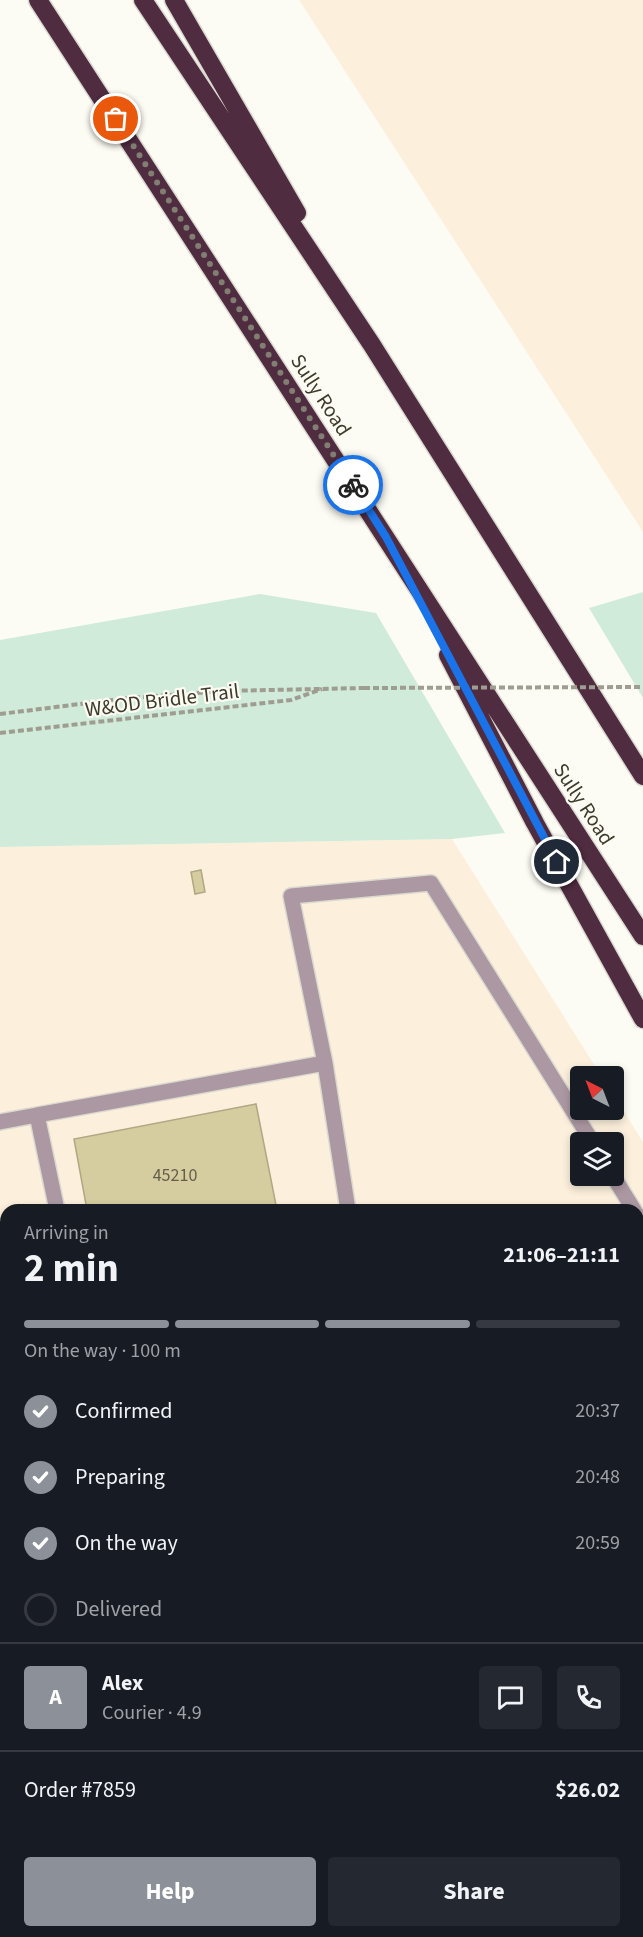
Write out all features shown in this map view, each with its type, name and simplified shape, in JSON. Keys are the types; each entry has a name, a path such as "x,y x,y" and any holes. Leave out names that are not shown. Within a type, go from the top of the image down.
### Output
{"highway":[{"name":"Sully Road","path":"38,0 643,936"},
{"path":"143,0 372,345 643,776"},
{"path":"174,0 372,345"},
{"path":"386,537 536,823 643,1019"}],"street":[{"path":"347,1204 325,1063 291,896 431,883 585,1132"},
{"path":"0,1122 325,1063"},
{"path":"37,1115 56,1204"},
{"path":"619,1186 630,1204"}],"path":[{"path":"0,714 128,698 224,691 326,688 643,687"},
{"name":"W&OD Bridle Trail","path":"0,733 291,700 326,688"}],"shaded area":[{"path":"299,0 643,0 643,532"},
{"path":"452,839 595,1066 570,1066 570,1120 624,1120 624,1111 643,1142 643,1204 0,1204 0,847"}],"green space":[{"path":"643,592 643,698 589,608"},
{"path":"260,594 376,613 505,833 452,839 0,847 0,640"}],"building":[{"path":"201,870 205,892 195,894 191,872"},
{"path":"256,1104 276,1204 86,1204 74,1139"}],"way so far":[{"path":"116,119 353,485"}],"route":[{"path":"353,485 386,537 557,862"}]}
